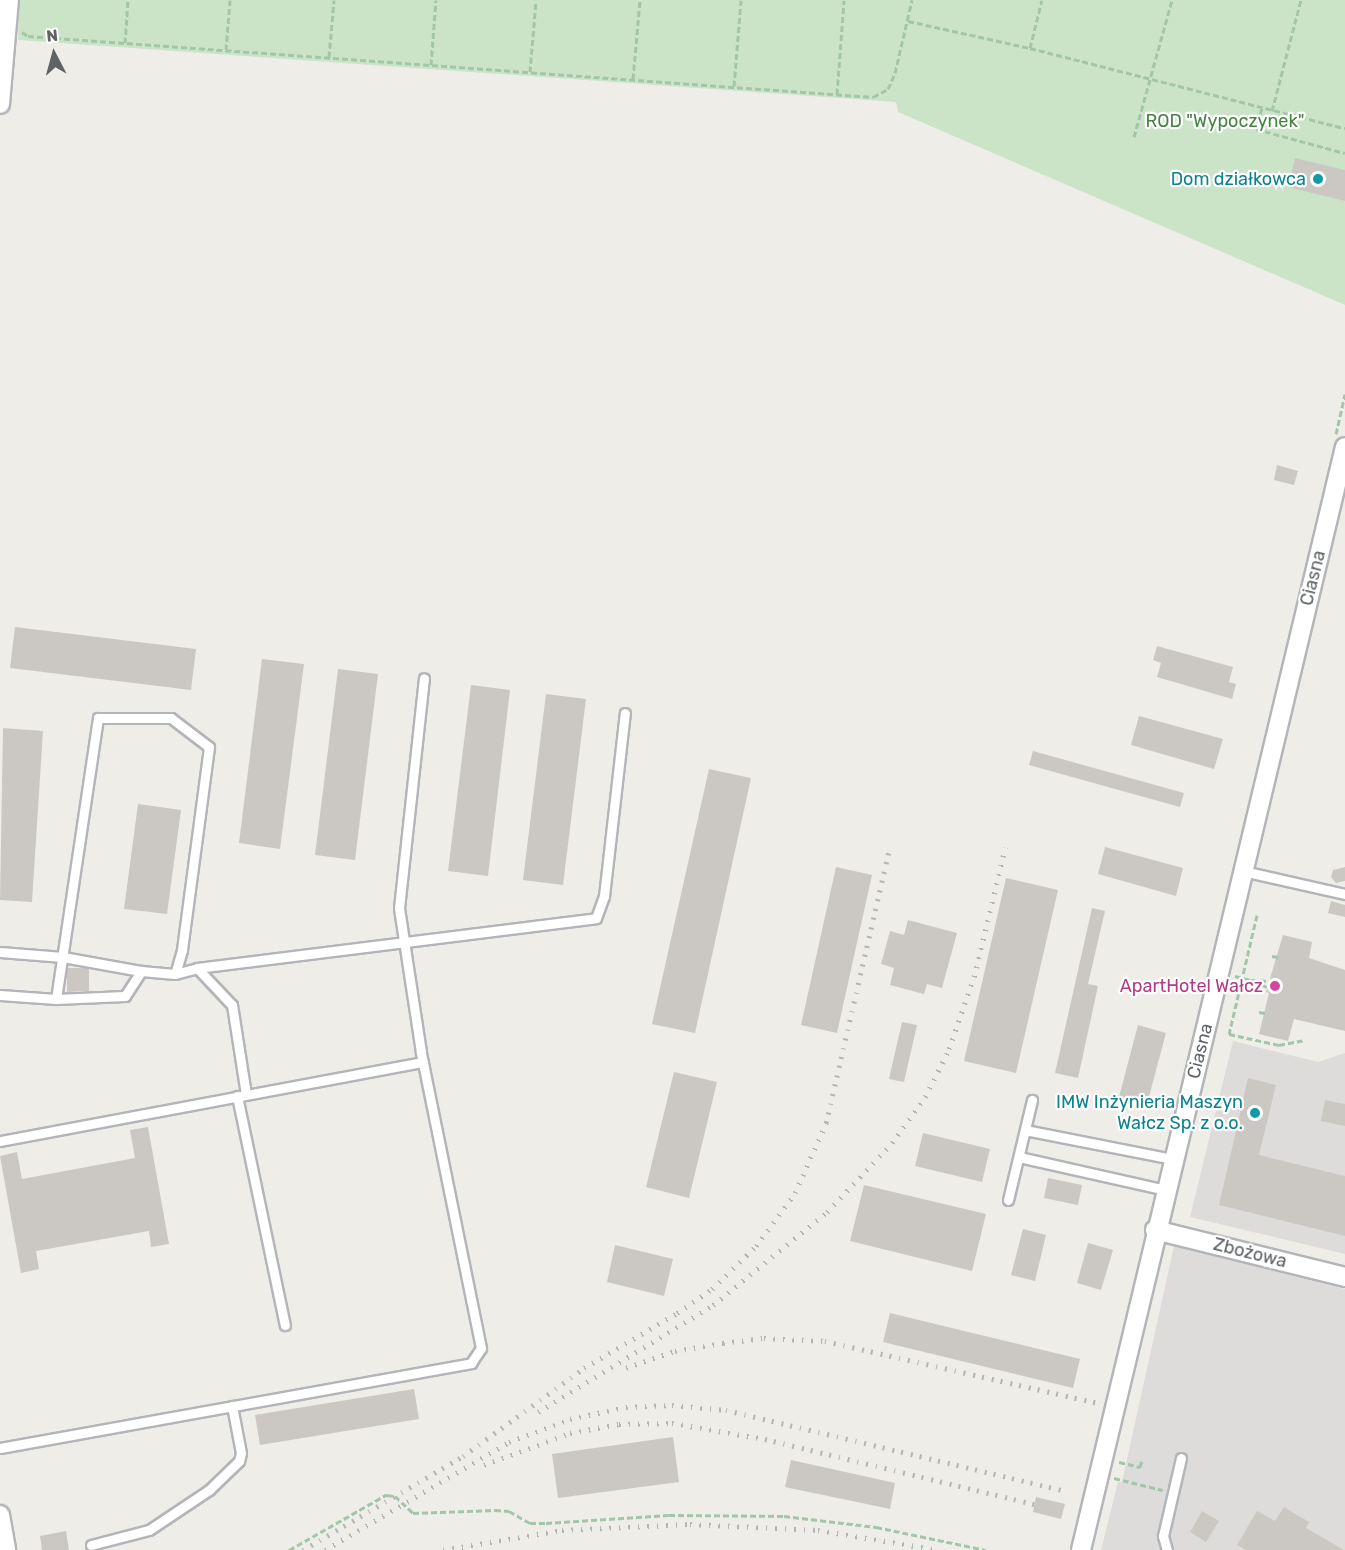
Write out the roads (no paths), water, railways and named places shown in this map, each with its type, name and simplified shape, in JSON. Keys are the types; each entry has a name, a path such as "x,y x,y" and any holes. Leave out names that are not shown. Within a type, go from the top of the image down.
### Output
{"street":[{"path":"0,104 9,0"},
{"name":"Ciasna","path":"1081,1550 1155,1230 1345,447"},
{"name":"Zbożowa","path":"1155,1230 1345,1277"},
{"path":"0,1515 6,1550"}],"lane":[{"path":"0,1448 471,1363 481,1348 423,1062 399,908 424,678"},
{"path":"0,952 63,957 175,975 197,968 596,918 604,896 625,713"},
{"path":"56,999 98,718 171,718 209,747 182,950 175,975"},
{"path":"1243,871 1345,894"},
{"path":"197,968 232,1005 242,1095 285,1325"},
{"path":"0,995 56,999 125,996 141,971"},
{"path":"0,1141 423,1062"},
{"path":"1008,1200 1032,1100"},
{"path":"1025,1130 1173,1159"},
{"path":"1019,1157 1165,1190"},
{"path":"92,1545 149,1530 209,1490 239,1461 241,1452 232,1406"},
{"path":"1167,1550 1163,1536 1181,1458"}],"railway":[{"path":"538,1412 713,1305 827,1212 892,1143 925,1097 949,1049 974,977 1005,848"},
{"path":"303,1550 463,1456 584,1368 677,1313 712,1289 756,1246 795,1193 826,1123 889,851"},
{"path":"626,1368 675,1351 723,1343 764,1338 825,1341 1098,1403"},
{"path":"325,1550 509,1442 570,1419 626,1407 672,1405 726,1410 1065,1491"},
{"path":"484,1465 570,1433 619,1424 672,1423 765,1439 1034,1504"},
{"path":"443,1550 562,1530 690,1524 818,1530 939,1550"}],"place":[{"name":"Dom działkowca","path":"1318,179"},
{"name":"ApartHotel Wałcz","path":"1275,986"},
{"name":"IMW Inżynieria Maszyn Wałcz Sp. z o.o.","path":"1255,1113"}],"park label":[{"name":"ROD \"Wypoczynek\"","path":"1225,121"}]}
